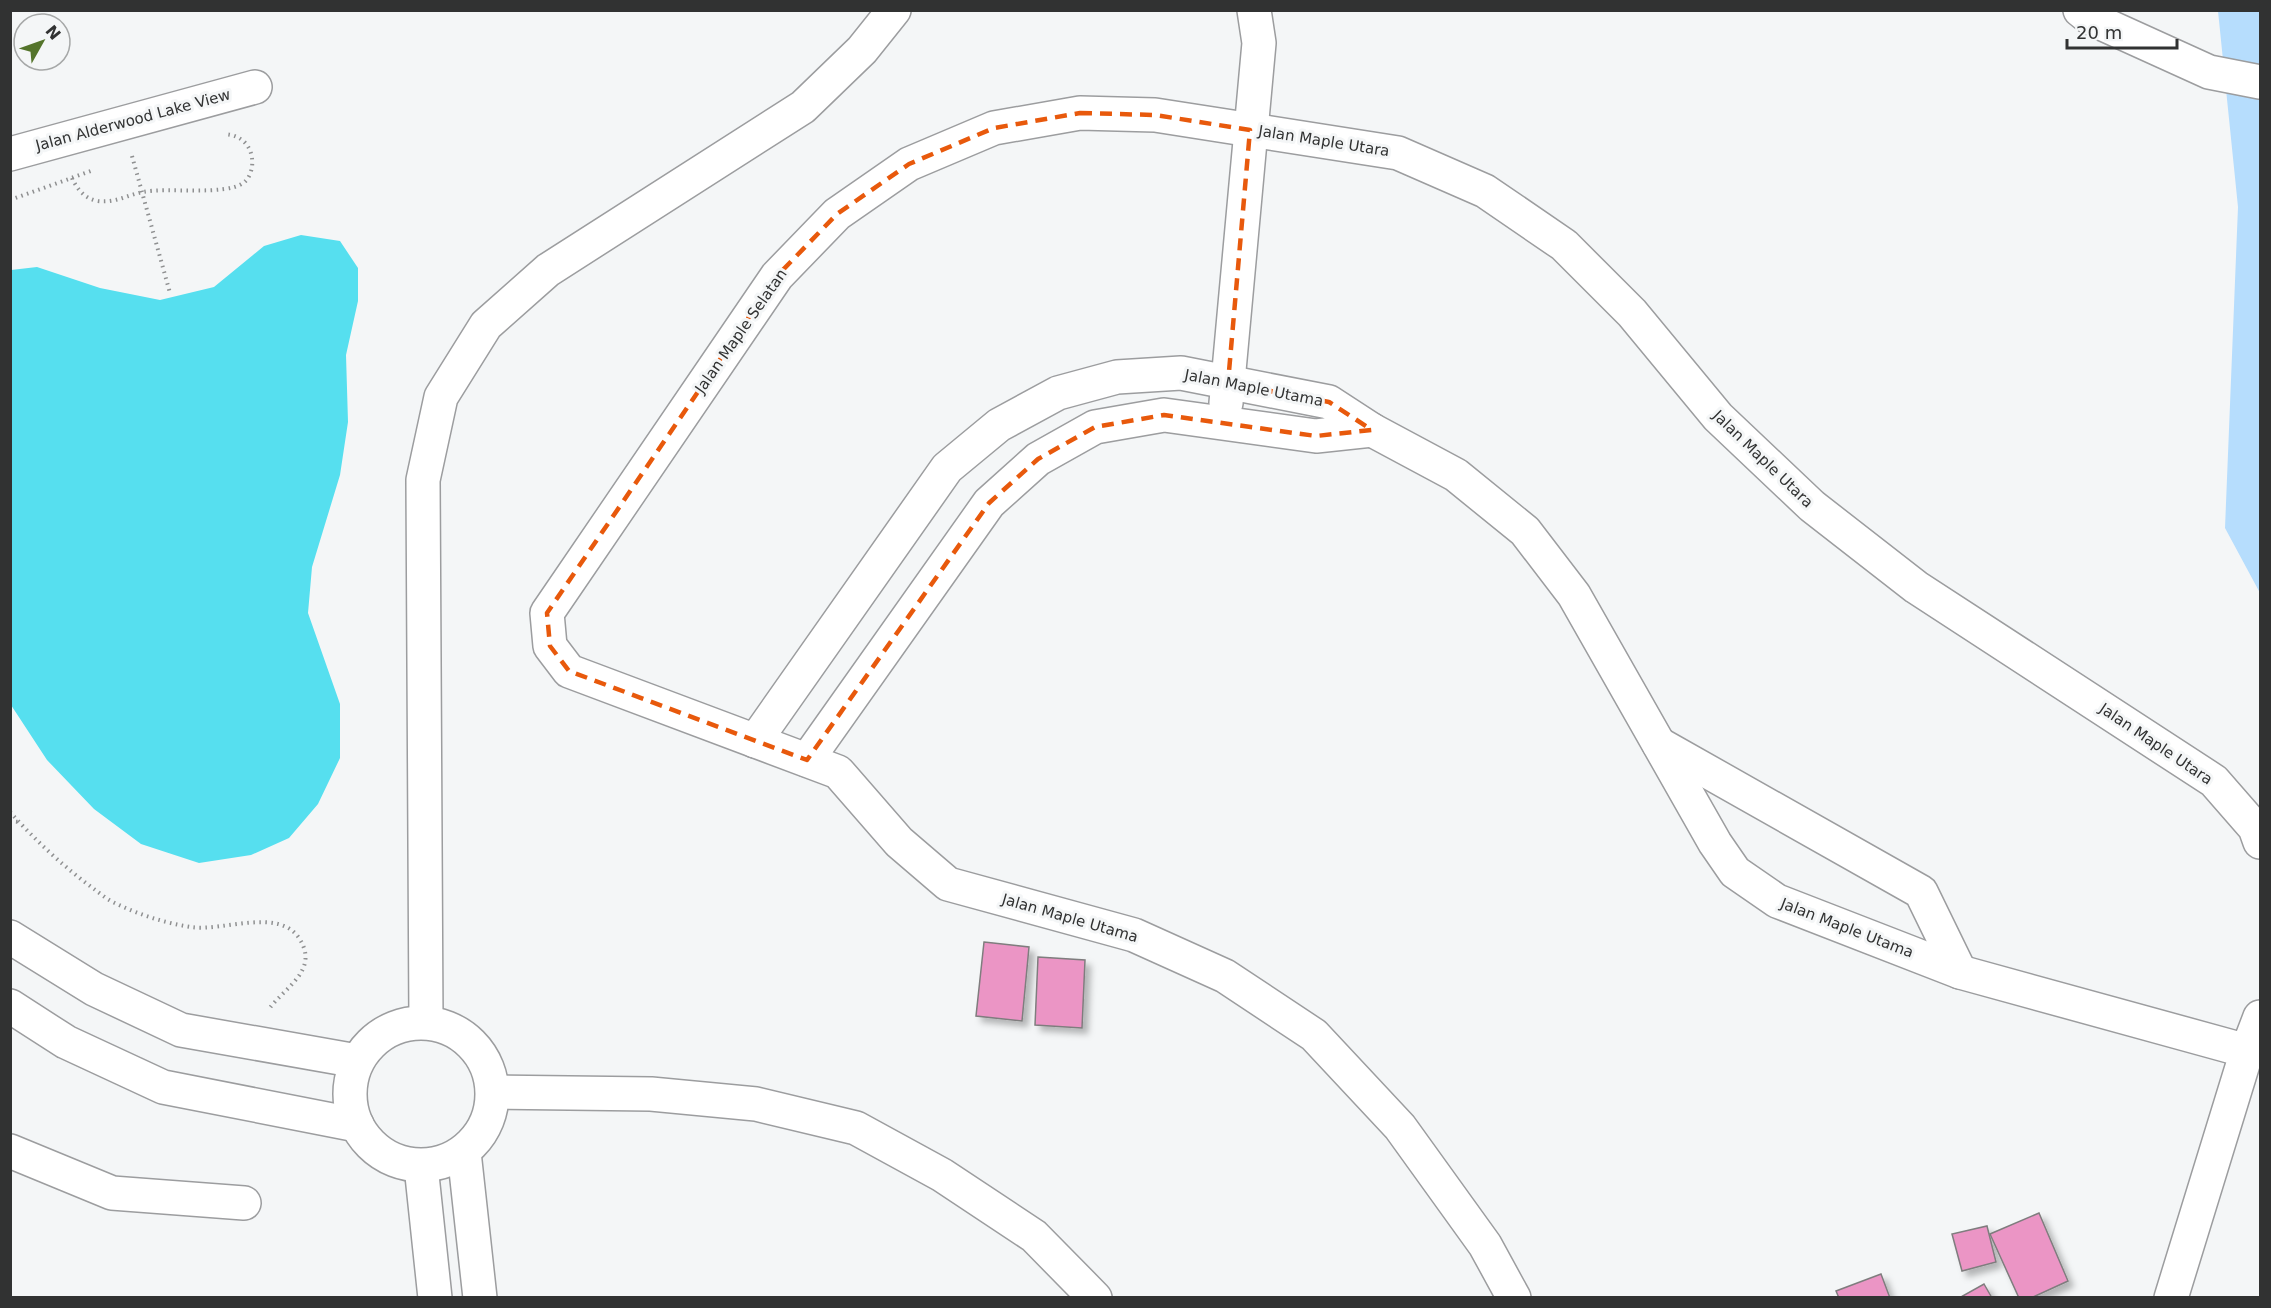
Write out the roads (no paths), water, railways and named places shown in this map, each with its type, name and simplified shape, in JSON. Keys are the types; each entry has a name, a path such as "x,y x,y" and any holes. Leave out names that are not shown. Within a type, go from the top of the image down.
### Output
{"street":[{"path":"426,1022 423,480 441,397 486,325 548,270 803,107 862,50 894,10"},
{"path":"1224,424 1259,43 1254,10"},
{"path":"2080,10 2090,18 2209,72 2260,82"},
{"name":"Jalan Alderwood Lake View","path":"10,154 255,87"},
{"name":"Jalan Maple Selatan","path":"550,646 547,612 777,276 837,214 909,164 994,128 1080,113 1155,115 1250,130"},
{"name":"Jalan Maple Utara","path":"1250,130 1398,153 1485,191 1564,245 1632,313 1718,417 1812,506 1916,587 2214,781 2255,828 2260,842"},
{"name":"Jalan Maple Utama","path":"755,741 947,468 999,425 1058,393 1117,377 1180,374 1329,402 1372,430 1456,475 1525,531 1574,595 1715,843 1735,872 1777,902 1960,972 2247,1051"},
{"path":"807,760 989,503 1038,459 1095,427 1164,415 1316,436 1372,430"},
{"name":"Jalan Maple Utama","path":"550,646 568,671 838,772 899,842 948,884 1134,935 1225,976 1314,1035 1400,1127 1485,1245 1514,1298"},
{"path":"1659,744 1921,892 1960,972"},
{"path":"10,937 94,989 181,1030 357,1061"},
{"path":"10,1006 66,1042 163,1087 357,1125"},
{"path":"2171,1298 2247,1051 2260,1017"},
{"path":"426,1022 451,1029 473,1044 487,1066 493,1092 490,1115 480,1135 464,1152 443,1162 421,1166 400,1162 382,1154 368,1141 357,1125 350,1103 350,1082 357,1061 369,1044 385,1031 405,1024 426,1022"},
{"path":"493,1092 651,1094 756,1104 856,1128 942,1175 1034,1236 1095,1298"},
{"path":"10,1151 112,1193 244,1203"},
{"path":"464,1152 480,1298"},
{"path":"421,1166 435,1298"}],"water":[{"path":"301,235 340,241 358,268 358,301 346,355 348,422 340,475 312,567 308,613 340,704 340,758 318,804 289,838 251,855 199,863 141,844 94,809 47,760 11,705 11,270 37,267 100,288 160,300 214,287 264,246"}]}
